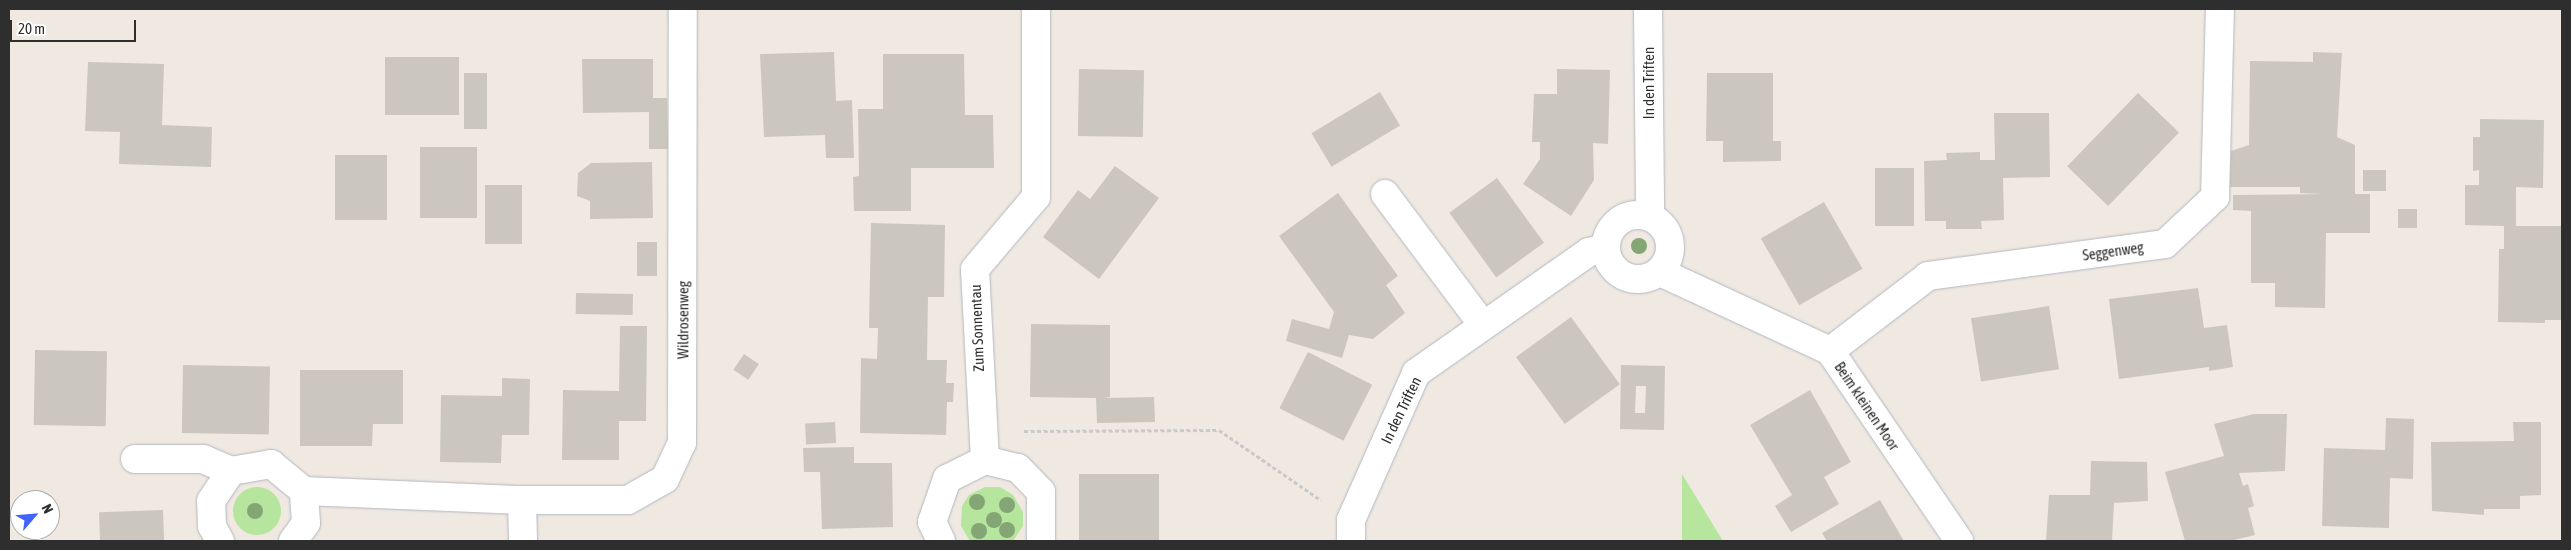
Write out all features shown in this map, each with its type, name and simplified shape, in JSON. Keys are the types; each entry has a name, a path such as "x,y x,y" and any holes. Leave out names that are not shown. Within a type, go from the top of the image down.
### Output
{"street":[{"name":"Wildrosenweg","path":"304,491 522,500 628,500 665,479 682,443 683,9"},
{"name":"Zum Sonnentau","path":"984,460 975,269 1036,197 1036,9"},
{"name":"In den Triften","path":"1648,9 1650,217"},
{"name":"Seggenweg","path":"1830,351 1928,276 2165,244 2215,198 2220,9"},
{"path":"1385,194 1483,325"},
{"path":"1634,215 1650,217 1664,226 1670,242 1669,258 1660,272 1644,280 1625,278 1611,266 1606,248 1609,233 1619,221 1634,215"},
{"name":"In den Triften","path":"1351,530 1416,373 1589,252 1606,248"},
{"name":"Beim kleinen Moor","path":"1660,272 1830,351 1959,541"},
{"path":"135,459 203,459 231,471 271,464 304,491 306,523 293,541"},
{"path":"941,541 932,522 947,479 984,460 1018,468 1041,492 1040,541"},
{"path":"220,541 212,526 210,501 231,471"},
{"path":"522,500 523,541"},
{"path":"1351,530 1372,541"}],"path":[{"path":"982,430 1220,430 1351,530"}],"green space":[{"path":"1682,474 1723,541 1682,541"},
{"path":"252,487 262,487 274,494 281,506 281,516 274,528 262,535 252,535 244,531 237,524 233,516 233,506 237,498 244,491"},
{"path":"985,487 1000,487 1013,495 1023,512 1023,526 1013,541 970,541 961,526 962,506 969,495"}],"building":[{"path":"834,52 836,101 852,100 854,158 826,158 825,135 764,137 760,54"},
{"path":"2313,52 2342,53 2337,137 2355,145 2355,194 2370,194 2370,233 2326,233 2325,308 2275,307 2275,283 2251,283 2251,211 2233,210 2233,195 2322,194 2300,193 2300,187 2230,187 2231,151 2249,145 2250,61 2313,62"},
{"path":"883,54 964,54 965,115 993,115 994,168 911,168 911,211 854,211 853,177 859,176 858,109 883,109"},
{"path":"385,57 459,57 459,115 385,115"},
{"path":"582,59 653,59 653,98 667,98 668,149 649,149 649,112 583,113"},
{"path":"88,62 164,64 162,125 212,127 211,167 119,164 120,132 85,131"},
{"path":"1079,69 1144,70 1143,137 1078,136"},
{"path":"1557,69 1610,70 1608,144 1593,143 1594,180 1571,216 1523,184 1540,159 1540,142 1532,142 1534,94 1557,94"},
{"path":"464,73 487,73 487,129 464,129"},
{"path":"1707,73 1773,73 1773,141 1781,141 1781,161 1723,162 1723,141 1706,141"},
{"path":"1380,92 1400,125 1332,167 1311,133"},
{"path":"2138,93 2179,133 2108,206 2067,166"},
{"path":"1994,113 2049,113 2050,177 2003,178 2004,220 1981,221 1982,229 1946,229 1946,221 1925,221 1924,161 1947,160 1946,153 1980,152 1980,160 1995,160"},
{"path":"2480,119 2544,120 2543,188 2516,187 2516,226 2561,226 2562,320 2545,320 2545,323 2498,322 2499,249 2504,249 2504,226 2465,225 2465,185 2479,185 2479,170 2473,171 2473,137 2480,137"},
{"path":"420,147 477,147 477,218 420,218"},
{"path":"335,155 387,155 387,220 335,220"},
{"path":"652,162 653,218 590,219 590,201 577,196 578,173 591,163"},
{"path":"1115,166 1159,198 1099,279 1043,237 1078,190 1090,199"},
{"path":"1875,168 1914,168 1914,226 1875,226"},
{"path":"2363,170 2386,170 2386,191 2363,191"},
{"path":"1497,178 1544,243 1496,277 1449,213"},
{"path":"485,185 522,185 522,244 485,244"},
{"path":"1338,193 1398,276 1386,285 1405,313 1373,339 1349,335 1342,358 1286,341 1292,319 1329,329 1334,312 1279,236"},
{"path":"1824,202 1862,269 1799,305 1761,238"},
{"path":"2398,209 2417,209 2417,228 2398,228"},
{"path":"871,223 945,225 944,297 928,297 927,360 947,360 946,383 954,383 953,402 947,402 946,435 860,433 861,358 877,359 878,328 869,328"},
{"path":"637,242 657,242 657,276 637,276"},
{"path":"2198,288 2204,328 2227,325 2233,367 2209,371 2209,367 2119,379 2109,299"},
{"path":"576,293 633,294 633,315 576,314"},
{"path":"2049,306 2059,369 1981,382 1971,318"},
{"path":"1571,317 1620,384 1565,424 1516,357"},
{"path":"1031,324 1110,325 1110,397 1105,398 1154,397 1155,422 1097,423 1096,398 1030,397"},
{"path":"620,326 647,326 646,421 619,421 619,460 562,460 563,390 619,391"},
{"path":"35,350 107,351 106,426 34,425"},
{"path":"1308,352 1372,385 1344,441 1279,408"},
{"path":"744,354 759,364 748,380 733,370"},
{"path":"183,365 270,367 269,435 182,433"},
{"path":"1621,365 1665,366 1664,430 1620,429","holes":["1636,386 1646,386 1645,413 1635,413"]},
{"path":"300,370 403,370 403,424 373,424 372,446 300,446"},
{"path":"502,378 530,379 529,435 502,435 501,463 440,462 441,395 502,396"},
{"path":"1810,390 1851,462 1824,477 1839,504 1791,532 1775,506 1792,495 1750,425"},
{"path":"2254,414 2287,414 2285,471 2239,473 2243,486 2248,484 2254,506 2248,508 2255,535 2230,541 2185,541 2165,472 2224,456 2214,424"},
{"path":"2386,418 2414,419 2413,479 2390,478 2389,528 2322,526 2324,448 2385,450"},
{"path":"835,422 836,443 806,445 805,424"},
{"path":"2513,422 2541,422 2541,495 2520,496 2520,509 2484,509 2484,515 2432,511 2431,442 2514,441"},
{"path":"854,447 854,463 892,463 893,527 822,529 820,472 804,472 803,448"},
{"path":"2091,461 2147,462 2148,501 2114,503 2112,541 2046,541 2049,495 2090,495"},
{"path":"1079,474 1159,474 1159,541 1079,541"},
{"path":"1880,500 1904,541 1827,541 1822,533"},
{"path":"163,510 164,541 100,541 99,512"}]}
